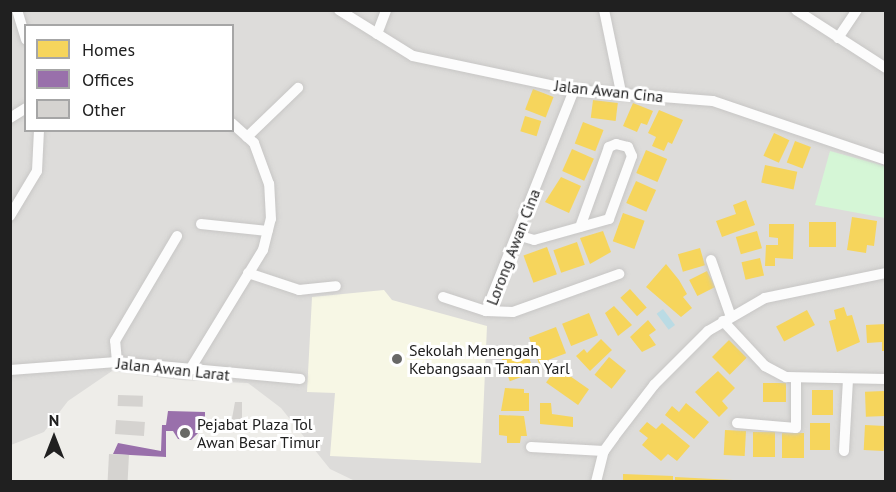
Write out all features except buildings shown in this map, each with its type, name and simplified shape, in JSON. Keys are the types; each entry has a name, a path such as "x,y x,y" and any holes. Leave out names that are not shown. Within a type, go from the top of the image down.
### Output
{"street":[{"path":"17,10 24,33"},
{"name":"Jalan Awan Cina","path":"339,10 413,56 574,90 714,100 885,160"},
{"path":"377,34 386,10"},
{"path":"604,10 621,92"},
{"path":"796,10 885,68"},
{"path":"838,38 858,10"},
{"path":"247,137 298,88"},
{"name":"Lorong Awan Cina","path":"574,90 486,311 513,312 619,274"},
{"path":"10,118 24,109"},
{"path":"189,371 263,250 268,231 269,184 254,143 234,125"},
{"path":"10,216 38,171 39,132"},
{"path":"517,235 534,240 609,219 632,156 628,147 616,144 609,147 580,227"},
{"path":"201,224 268,231"},
{"path":"117,362 115,341 177,236"},
{"path":"711,260 727,319 765,366 796,378 885,380"},
{"path":"248,273 299,290 336,286"},
{"path":"596,482 604,452 654,385 727,319 765,298 885,273"},
{"path":"443,297 486,311"},
{"name":"Jalan Awan Larat","path":"10,370 117,362 189,371 300,379"},
{"path":"737,423 796,428 796,378"},
{"path":"844,451 848,380"},
{"path":"531,447 604,452"}],"shaded area":[{"path":"11,11 885,11 885,481 355,481 330,469 281,408 248,383 180,380 112,371 68,401 44,432 11,445"},
{"name":"Sekolah Menengah Kebangsaan Taman Yarl","path":"384,290 392,300 487,326 481,463 330,456 335,393 307,392 312,297"}],"green space":[{"path":"830,151 885,166 885,218 815,205"}],"water":[{"path":"663,309 675,325 669,330 657,314"}],"place":[{"name":"Sekolah Menengah Kebangsaan Taman Yarl","path":"397,359"},
{"name":"Pejabat Plaza Tol Awan Besar Timur","path":"185,433"}]}
